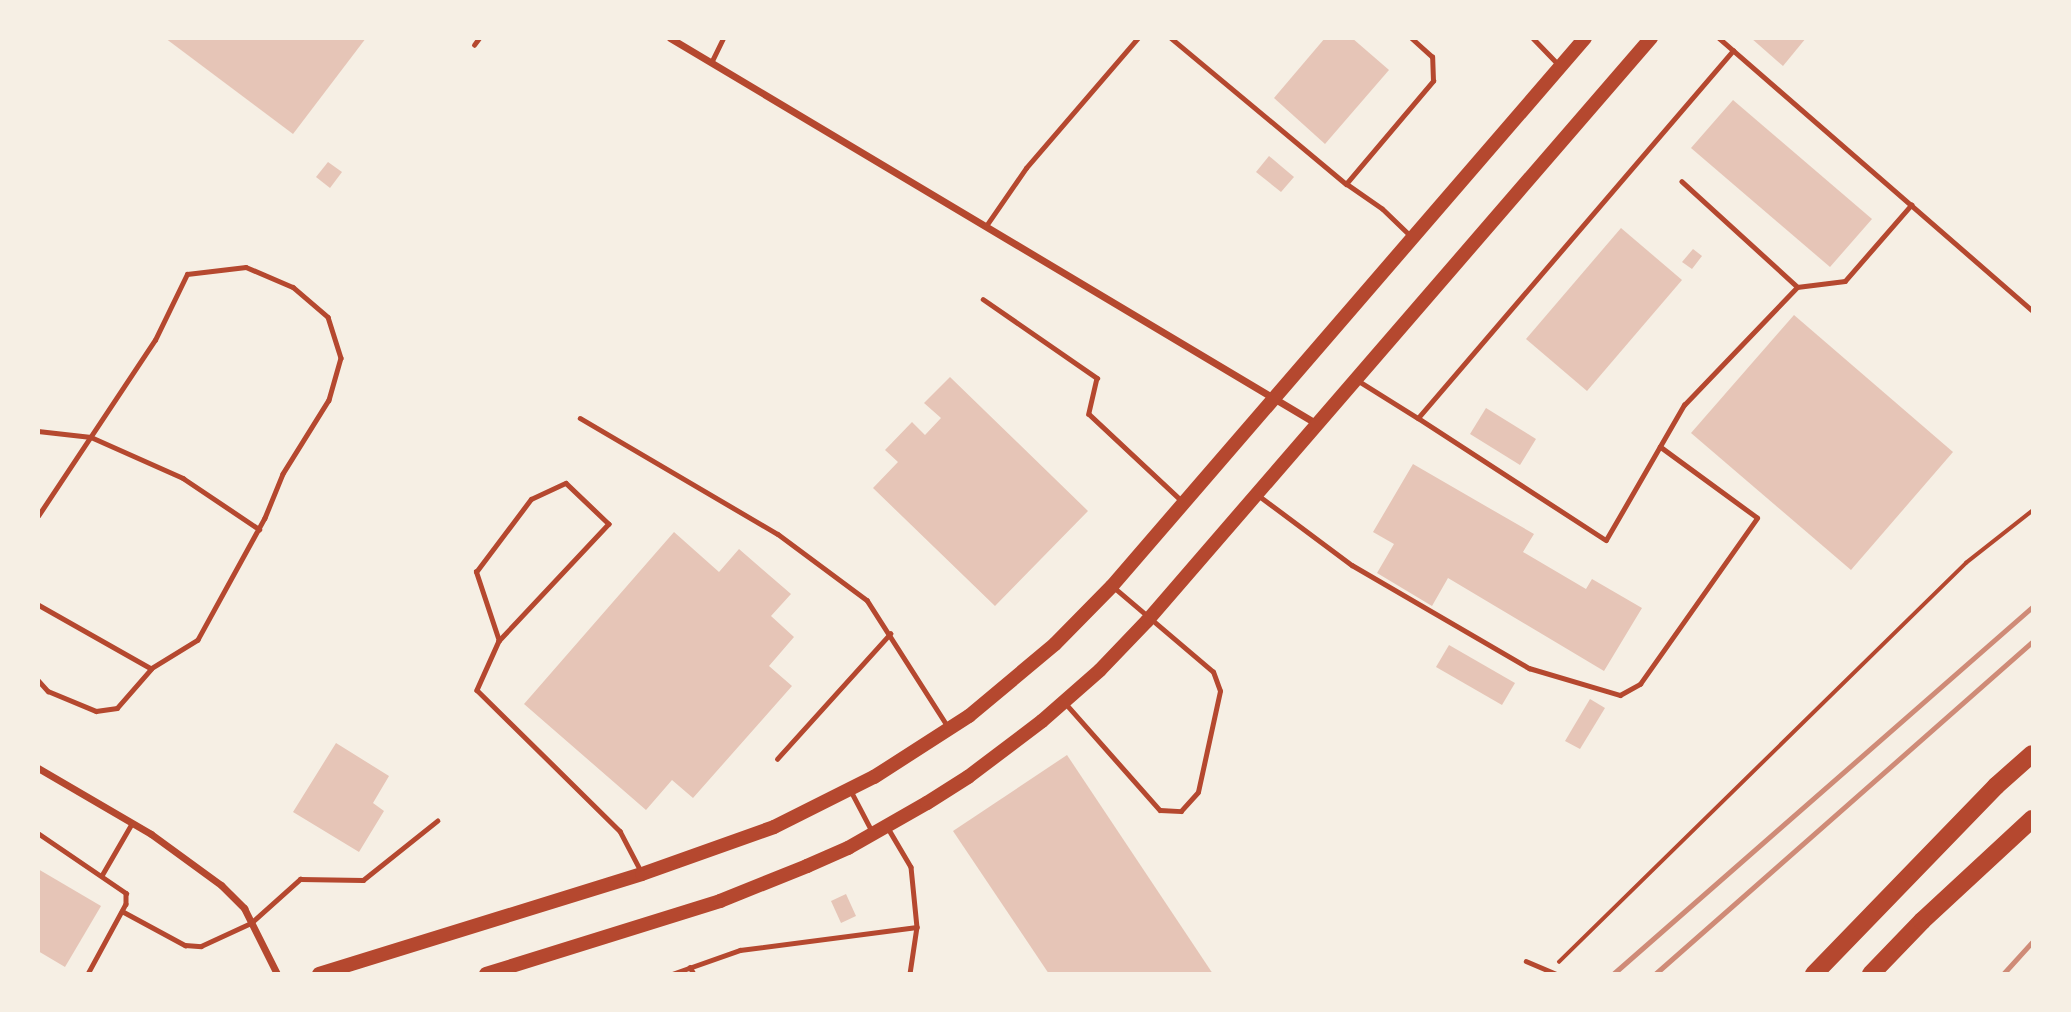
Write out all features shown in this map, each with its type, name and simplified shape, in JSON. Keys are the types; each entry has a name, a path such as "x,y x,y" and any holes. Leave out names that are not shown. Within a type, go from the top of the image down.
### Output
{"highway":[{"path":"1814,974 1996,786 2032,754"},
{"path":"1871,974 1922,921 2032,819"}],"main road":[{"path":"319,974 642,874 774,827 850,790 950,729 1027,669 1112,586 1585,38"},
{"path":"486,974 720,901 807,866 881,830 968,777 1064,702 1150,618 1651,38"}],"street":[{"path":"670,38 1318,425"},
{"path":"38,768 132,823 220,885 244,908 277,974"}],"lane":[{"path":"474,45 479,38"},
{"path":"711,63 723,38"},
{"path":"986,226 1026,168 1138,38"},
{"path":"1171,38 1346,184 1382,209 1412,238"},
{"path":"1346,184 1433,80 1432,57 1411,38"},
{"path":"1533,38 1560,66"},
{"path":"1719,38 2032,310"},
{"path":"1418,418 1733,50"},
{"path":"1682,182 1797,287"},
{"path":"1357,379 1606,540 1684,405 1797,287 1845,281 1911,205"},
{"path":"38,516 155,340 187,274 246,267 293,287 328,317 341,358 329,400 283,474 259,529 198,640 150,669 117,708 96,711 48,691 38,680"},
{"path":"983,299 1097,378 1089,414 1184,503"},
{"path":"580,418 778,534 867,600 950,729"},
{"path":"38,431 91,437 183,478 259,529"},
{"path":"1257,494 1352,565 1529,668 1620,695 1640,684 1757,519 1660,447"},
{"path":"499,641 476,572 531,499 566,483 609,524 499,641 477,690 620,831 642,874"},
{"path":"1064,702 1160,810 1181,811 1198,792 1220,691 1213,672 1112,586"},
{"path":"38,605 150,669"},
{"path":"777,759 890,634"},
{"path":"850,790 881,830 903,851 911,867 917,927 910,974"},
{"path":"122,911 192,947 251,923 300,879 363,880 437,821"},
{"path":"102,875 132,823"},
{"path":"38,833 126,893 126,904 88,974"},
{"path":"672,974 740,950 776,943 917,927"},
{"path":"1526,961 1557,974"},
{"path":"690,967 694,974"}],"path":[{"path":"1550,971 1966,563 2032,511"}],"building":[{"path":"165,38 366,38 293,134"},
{"path":"1325,38 1352,38 1389,70 1325,144 1274,98"},
{"path":"1751,38 1806,38 1783,66"},
{"path":"1733,100 1872,219 1830,267 1691,148"},
{"path":"1269,156 1294,177 1281,192 1256,172"},
{"path":"328,162 342,172 330,188 316,177"},
{"path":"1621,228 1682,280 1587,391 1526,339"},
{"path":"1693,249 1702,256 1692,269 1682,262"},
{"path":"1794,315 1953,452 1851,570 1691,433"},
{"path":"950,377 1088,511 995,606 873,488 898,462 885,450 912,422 925,435 941,418 924,403"},
{"path":"1486,408 1536,439 1520,465 1470,434"},
{"path":"1413,464 1534,534 1523,552 1586,589 1592,579 1642,608 1604,671 1448,578 1432,606 1377,573 1394,544 1373,532"},
{"path":"674,532 719,572 739,549 791,594 771,616 794,637 769,666 792,686 693,798 672,780 646,810 524,704"},
{"path":"1449,645 1515,683 1502,705 1436,667"},
{"path":"1590,699 1605,708 1580,749 1565,741"},
{"path":"336,743 389,776 373,803 384,811 359,852 293,812"},
{"path":"1067,755 1213,974 1049,974 953,831"},
{"path":"38,869 101,906 65,967 38,951"},
{"path":"846,894 856,916 841,923 831,901"}],"railway":[{"path":"1613,974 2032,607"},
{"path":"1655,974 2032,642"},
{"path":"2003,974 2032,942"}]}
